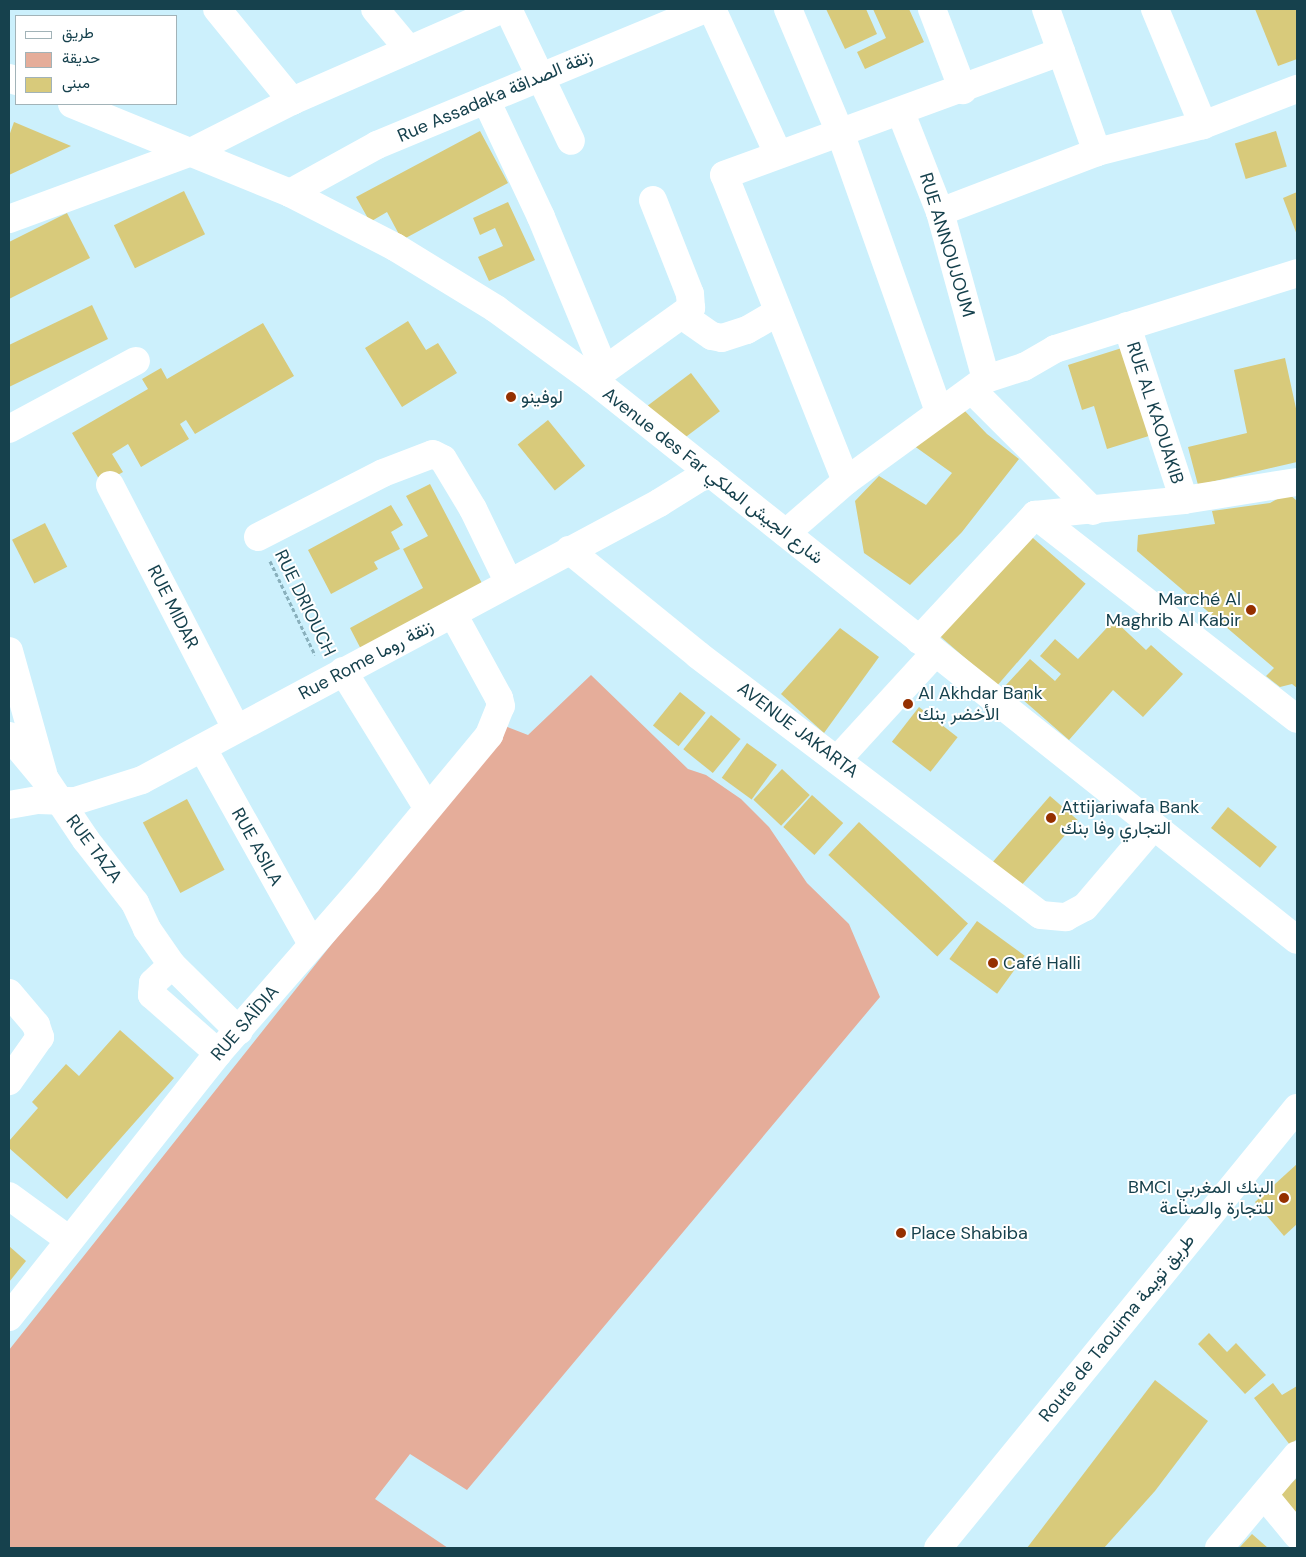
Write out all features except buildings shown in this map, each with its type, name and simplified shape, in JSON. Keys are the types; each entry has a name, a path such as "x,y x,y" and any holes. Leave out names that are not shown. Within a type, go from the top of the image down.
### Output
{"street":[{"path":"217,9 292,101"},
{"path":"375,9 409,50"},
{"path":"9,219 191,152 292,101 503,9"},
{"path":"508,9 571,142"},
{"name":"Rue Assadaka زنقة الصداقة","path":"290,193 376,145 705,9"},
{"path":"712,9 778,154"},
{"path":"788,9 841,135 939,412"},
{"path":"932,9 963,90"},
{"path":"1046,9 1097,152"},
{"path":"1155,9 1203,125"},
{"path":"846,481 723,177 778,154 841,135 1061,52"},
{"path":"940,212 1097,152 1203,125 1297,89"},
{"path":"486,100 541,217 598,374 683,316 691,308 690,294 653,200"},
{"name":"Avenue des Far شارع الجيش الملكي","path":"74,105 290,193 446,277 598,374 709,472 1297,940"},
{"name":"RUE ANNOUJOUM","path":"901,113 940,212 979,384"},
{"path":"786,533 846,481 979,384 1024,367 1055,349 1297,274"},
{"path":"683,316 712,336 722,338 747,330 777,313"},
{"name":"RUE AL KAOUAKIB","path":"1127,326 1184,500"},
{"path":"9,429 136,361"},
{"path":"979,384 1093,511"},
{"path":"258,538 383,473 428,455 440,457 474,509 509,583"},
{"name":"Rue Rome زنقة روما","path":"9,805 51,790 75,801 116,791 202,750 236,728 453,614 709,472"},
{"path":"838,759 927,646 1035,515 1093,511 1184,500 1297,482"},
{"name":"RUE MIDAR","path":"110,485 236,728"},
{"path":"1035,515 1297,719"},
{"name":"AVENUE JAKARTA","path":"569,550 698,655 838,759 1028,907 1052,918 1078,912 1154,826"},
{"name":"RUE SAÏDIA","path":"9,1317 68,1239 218,1053 239,1031 489,735 502,706 453,614"},
{"path":"9,651 51,790"},
{"path":"335,676 427,807"},
{"name":"RUE TAZA","path":"9,736 135,903 147,929 172,965 239,1031"},
{"name":"RUE ASILA","path":"202,750 312,944"},
{"path":"172,965 153,983 152,995 218,1053"},
{"path":"9,993 40,1032 40,1042 9,1081"},
{"name":"Route de Taouima طريق تويمة","path":"938,1548 1297,1108"},
{"path":"9,1196 68,1239"},
{"path":"1219,1548 1297,1455"},
{"path":"1264,1495 1297,1535"}],"path":[{"name":"RUE DRIOUCH","path":"258,538 335,676"}],"green space":[{"path":"591,675 688,769 706,775 741,799 769,827 807,883 849,924 880,997 467,1490 410,1454 375,1499 448,1548 9,1548 9,1350 505,726 528,735"}],"place":[{"name":"لوفينو","path":"511,397"},
{"name":"Marché Al Maghrib Al Kabir","path":"1251,610"},
{"name":"Al Akhdar Bank الأخضر بنك","path":"908,704"},
{"name":"Attijariwafa Bank التجاري وفا بنك","path":"1051,818"},
{"name":"Café Halli","path":"993,963"},
{"name":"BMCI البنك المغربي للتجارة والصناعة","path":"1284,1198"},
{"name":"Place Shabiba","path":"901,1233"}]}
